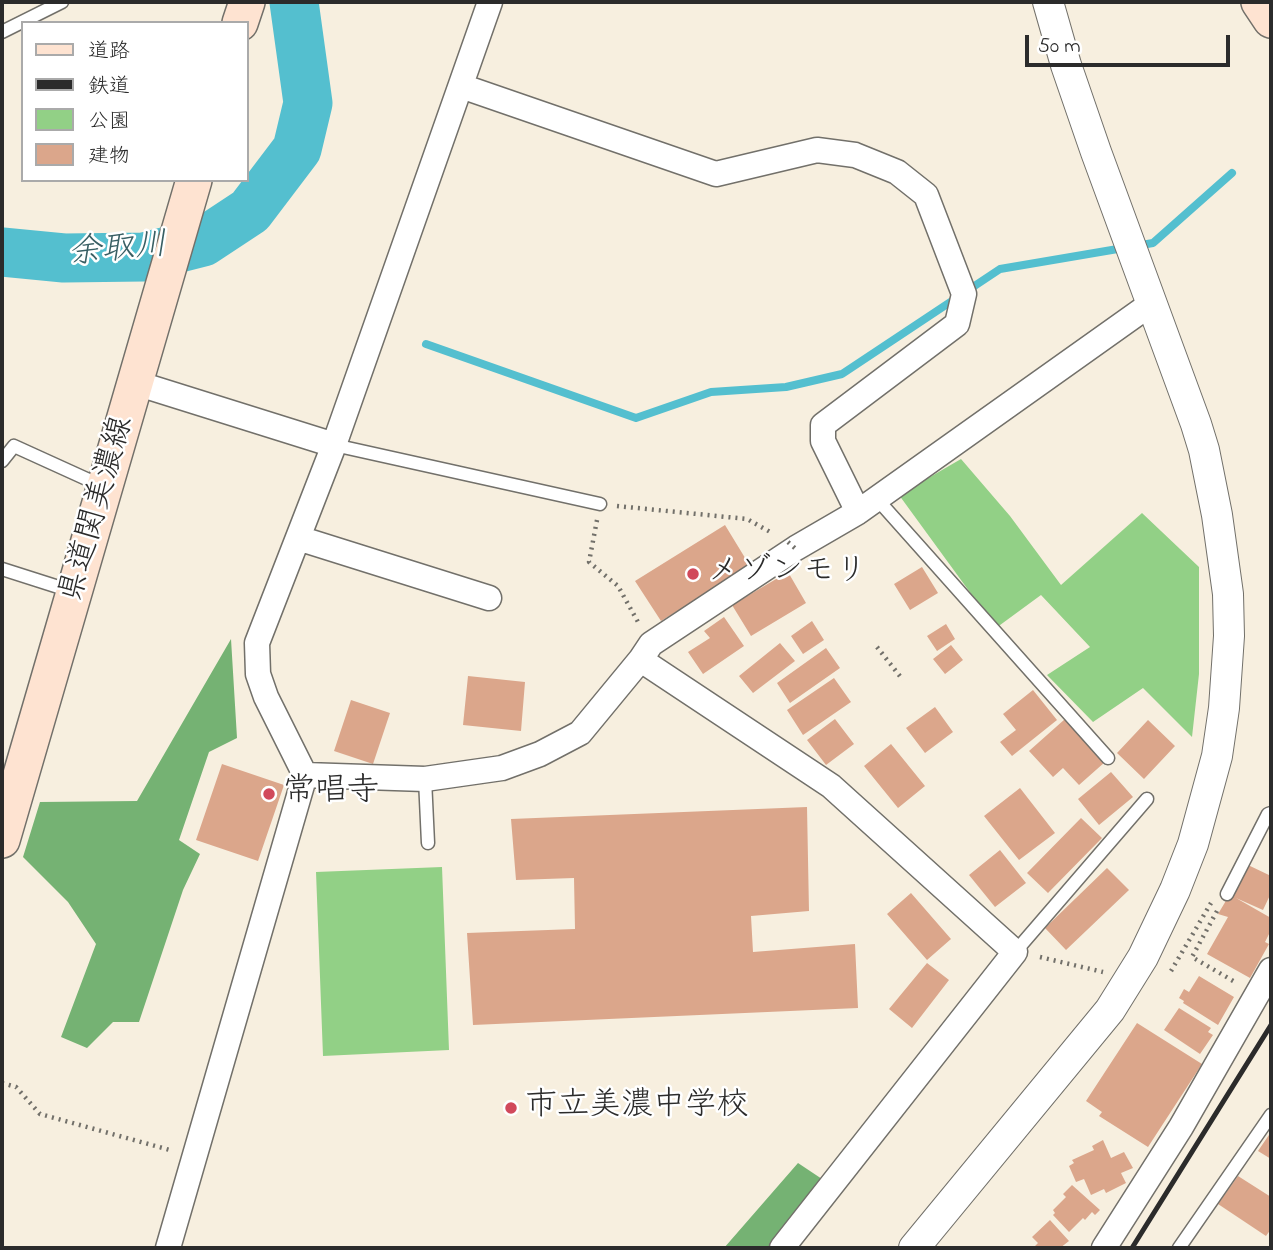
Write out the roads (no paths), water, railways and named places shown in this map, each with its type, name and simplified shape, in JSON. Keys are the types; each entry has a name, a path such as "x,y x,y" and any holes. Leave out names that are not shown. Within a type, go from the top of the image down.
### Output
{"main road":[{"path":"241,21 247,2"},
{"path":"1259,2 1271,20"},
{"name":"県道関美濃線","path":"2,840 15,779 74,592 191,191"}],"street":[{"path":"168,1248 305,775 266,697 258,674 257,643 334,445 490,2"},
{"path":"914,1248 1110,1010 1143,957 1194,844 1217,756 1224,708 1229,636 1224,555 1204,450 1066,65 1048,2"},
{"path":"461,86 716,174 817,150 855,155 897,172 926,195 960,285 957,324 823,425 822,441 867,505"},
{"path":"305,775 425,779 502,768 540,754 580,733 650,659 796,548 867,505 1152,303"},
{"path":"136,383 334,445"},
{"path":"298,538 489,598"},
{"path":"650,659 831,786 1015,952 782,1248"},
{"path":"1104,1248 1181,1127 1271,970"}],"lane":[{"path":"25,21 62,2"},
{"path":"2,33 21,23"},
{"path":"334,445 600,504"},
{"path":"2,461 14,446 105,487"},
{"path":"867,505 1108,758"},
{"path":"2,569 74,592"},
{"path":"425,779 428,843"},
{"path":"1015,952 1147,799"},
{"path":"1227,894 1268,814 1271,813"},
{"path":"1179,1248 1271,1115"}],"waterway":[{"name":"余取川","path":"2,252 64,258 144,257 203,242 250,211 297,149 308,103 294,2"},
{"path":"426,344 636,418 711,392 786,387 842,374 1000,269 1153,243 1232,173"}],"railway":[{"path":"1132,1248 1271,1025"}],"place":[{"name":"メゾンモリ","path":"693,574"},
{"name":"常唱寺","path":"269,794"},
{"name":"市立美濃中学校","path":"511,1108"}]}
